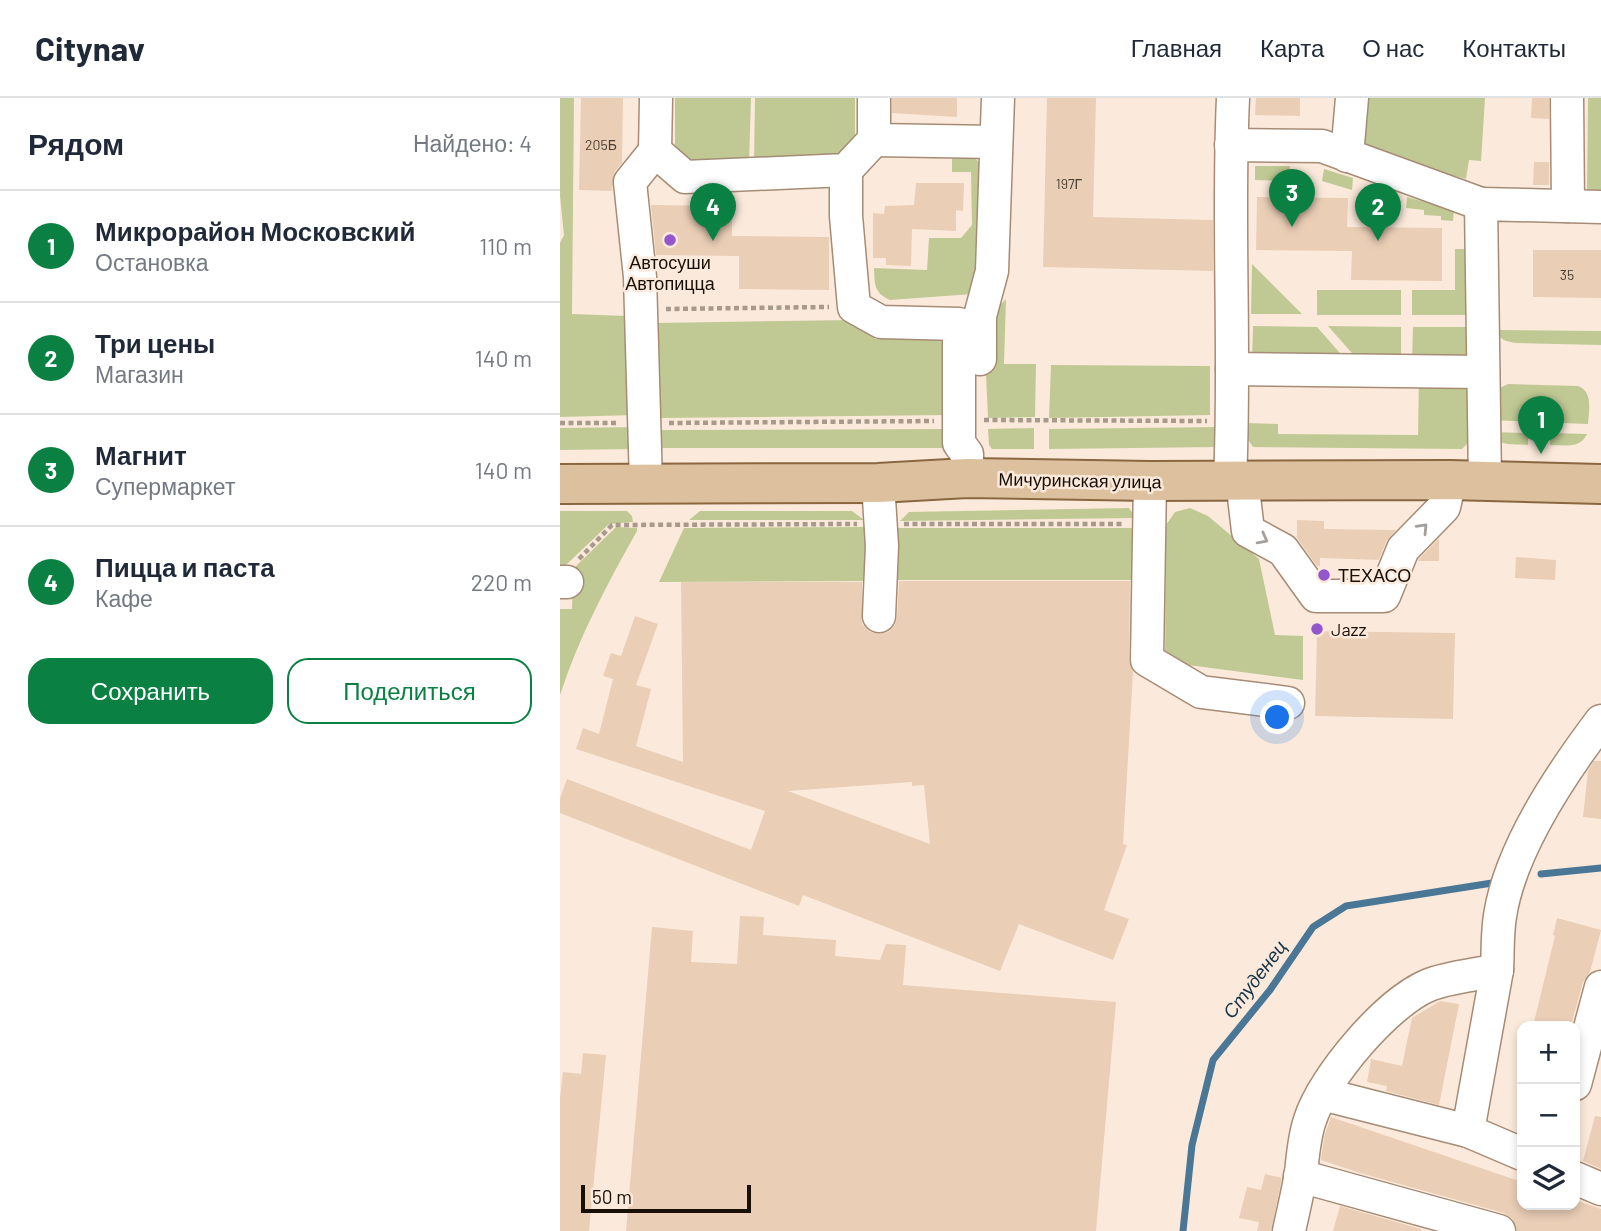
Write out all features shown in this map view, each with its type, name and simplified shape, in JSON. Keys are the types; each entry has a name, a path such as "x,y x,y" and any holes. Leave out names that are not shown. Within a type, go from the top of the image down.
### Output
{"main road":[{"name":"Мичуринская улица","path":"560,484 878,483 967,466 1150,498 1236,480 1601,484"}],"lane":[{"path":"646,484 641,309 630,182 655,151 656,98"},
{"path":"874,98 874,140 846,170 846,216 854,307 881,323 959,324 970,420"},
{"path":"967,466 959,443 970,420 980,316 992,271 998,98"},
{"path":"1233,98 1232,369 1236,480 1248,531 1283,550 1316,596 1384,596 1403,549 1467,481 1483,372 1481,204"},
{"path":"1346,156 1352,98"},
{"path":"1567,98 1568,206"},
{"path":"874,140 996,142"},
{"path":"1231,145 1322,146 1481,204 1601,207"},
{"path":"655,151 685,177 846,170"},
{"path":"1232,369 1483,372"},
{"path":"878,483 879,616"},
{"path":"1150,498 1147,660 1201,692 1287,702"},
{"path":"1468,1131 1497,971 1500,916 1517,855 1573,758 1601,721"},
{"path":"1289,1231 1310,1119 1322,1094 1348,1057 1398,1004 1429,985 1497,971"},
{"path":"1580,1065 1601,987"},
{"path":"1322,1094 1468,1131 1517,1152"},
{"path":"1300,1176 1499,1231"},
{"path":"1580,1180 1601,1189"}],"path":[{"path":"641,309 854,307"},
{"path":"560,423 970,420 1233,422"},
{"path":"567,576 612,525 1121,525 1150,498"}],"green space":[{"path":"560,98 574,98 572,314 627,316 636,415 560,417 560,243 564,235 560,196"},
{"path":"675,98 751,98 749,163 690,163 675,148"},
{"path":"755,98 855,98 855,140 839,158 754,164"},
{"path":"1363,98 1485,98 1481,161 1469,160 1466,179 1375,155 1361,145"},
{"path":"1588,98 1601,98 1601,204 1587,195"},
{"path":"952,157 974,157 984,168 983,247 973,294 890,300 878,291 874,268 927,270 929,238 961,238 972,225 971,172 952,172"},
{"path":"1255,166 1290,166 1289,181 1255,180"},
{"path":"1324,169 1353,178 1352,190 1322,181"},
{"path":"1407,197 1454,210 1453,221 1441,220 1441,216 1424,215 1424,210 1406,208"},
{"path":"1455,249 1470,249 1470,315 1412,315 1412,290 1455,290"},
{"path":"1252,264 1302,314 1251,314"},
{"path":"1317,290 1401,290 1401,315 1317,315"},
{"path":"1006,299 1004,364 1036,364 1035,417 988,418 985,353 992,314"},
{"path":"851,320 866,328 875,339 953,338 952,415 658,418 656,323"},
{"path":"1253,326 1317,327 1347,361 1252,361"},
{"path":"1328,326 1401,327 1401,361 1359,361"},
{"path":"1413,327 1469,327 1469,361 1412,361"},
{"path":"1496,330 1601,331 1601,345 1515,343 1501,338"},
{"path":"1051,365 1210,366 1210,415 1049,418"},
{"path":"1419,377 1469,378 1469,442 1462,449 1253,447 1245,435 1244,423 1278,424 1278,434 1418,435"},
{"path":"1508,384 1583,388 1588,397 1588,424 1490,420 1496,390"},
{"path":"636,427 636,449 560,450 560,428"},
{"path":"1221,427 1220,447 1049,449 1049,429"},
{"path":"1034,428 1034,449 992,449 989,445 988,429"},
{"path":"952,429 952,448 659,446 659,430"},
{"path":"1491,432 1528,433 1528,445 1502,442"},
{"path":"1550,433 1587,434 1576,444 1550,445"},
{"path":"1129,508 1136,518 900,521 909,512"},
{"path":"1190,508 1208,516 1259,559 1275,635 1303,636 1303,680 1165,662 1166,525 1175,512"},
{"path":"560,511 627,511 633,522 609,524 560,568"},
{"path":"700,511 852,511 864,520 689,520"},
{"path":"616,527 637,528 637,531 594,611 560,695 560,609 572,609 573,569"},
{"path":"865,527 868,581 659,582 684,528"},
{"path":"895,528 1137,528 1131,580 891,580"}],"building":[{"path":"581,98 623,98 622,163 615,171 612,191 579,190"},
{"path":"892,98 957,98 957,117 892,113"},
{"path":"1047,98 1096,98 1093,217 1213,220 1213,271 1043,267"},
{"path":"1256,98 1300,98 1300,116 1255,115"},
{"path":"1532,98 1549,98 1549,119 1531,118"},
{"path":"1534,162 1549,162 1549,185 1533,185"},
{"path":"916,183 964,183 963,211 956,210 956,231 912,229 911,266 886,265 886,258 873,258 873,213 884,214 885,206 914,205"},
{"path":"1257,197 1348,198 1347,227 1442,228 1442,281 1351,280 1352,251 1256,250"},
{"path":"651,205 732,206 732,236 829,237 829,290 739,289 739,256 656,255"},
{"path":"1533,250 1601,250 1601,298 1533,297"},
{"path":"1297,520 1324,521 1324,529 1396,530 1386,542 1379,560 1320,558 1320,566 1317,566 1297,538"},
{"path":"1439,538 1439,561 1418,561 1419,559"},
{"path":"1516,557 1556,560 1555,580 1515,578"},
{"path":"899,581 1130,581 1129,660 1133,672 1123,844 1127,845 1104,910 1129,919 1113,960 1019,924 1000,971 803,895 799,906 560,813 560,798 567,779 751,850 765,811 576,749 583,728 599,734 613,679 603,676 611,653 621,656 635,616 658,624 636,685 651,689 636,746 683,762 681,582 862,582 862,624 870,632 888,632 895,625","holes":["912,782 912,786 924,785 930,844 788,791"]},
{"path":"1317,631 1455,633 1453,719 1315,716"},
{"path":"1594,761 1601,761 1601,819 1583,817 1588,771"},
{"path":"740,916 764,917 763,935 836,940 835,956 880,960 886,944 906,945 903,985 1116,1002 1096,1231 626,1231 652,927 693,931 691,962 737,964"},
{"path":"1557,918 1601,930 1590,972 1583,982 1572,1021 1534,1021 1555,936"},
{"path":"1440,1001 1459,1004 1439,1105 1386,1091 1387,1086 1367,1082 1371,1059 1402,1066 1412,1018"},
{"path":"583,1053 606,1055 589,1231 560,1231 560,1098 563,1072 581,1074"},
{"path":"1595,1116 1601,1117 1601,1169 1583,1161"},
{"path":"1331,1117 1517,1180 1517,1210 1580,1210 1580,1202 1601,1209 1601,1231 1517,1231 1513,1219 1504,1213 1321,1160 1324,1137"},
{"path":"1265,1174 1282,1178 1271,1231 1257,1231 1259,1222 1239,1218 1247,1187 1261,1190"},
{"path":"1340,1206 1421,1229 1421,1231 1333,1231"}],"waterway":[{"name":"Студенец","path":"1541,874 1601,868"},
{"name":"Студенец","path":"1183,1231 1192,1145 1213,1060 1270,990 1313,927 1346,906 1492,883"}],"place":[{"name":"Магнит","path":"1292,227"},
{"name":"Автосуши Автопицца","path":"670,240"},
{"name":"Пицца и паста","path":"713,241"},
{"name":"Три цены","path":"1378,241"},
{"name":"Микрорайон Московский","path":"1541,454"},
{"name":"ТЕХАСО","path":"1324,575"},
{"name":"Jazz","path":"1317,629"}]}
